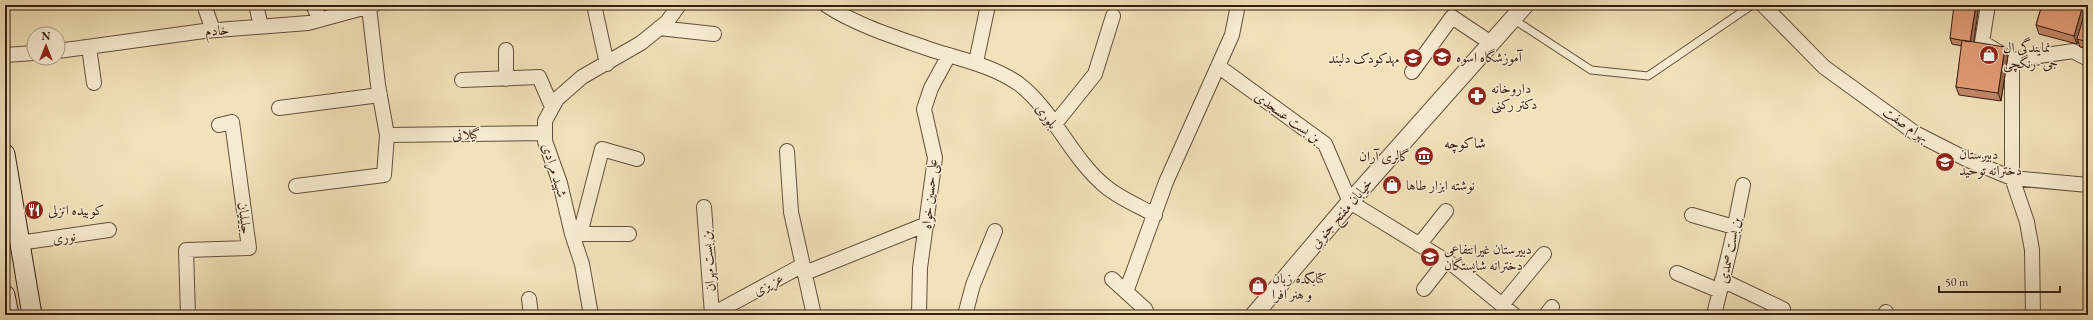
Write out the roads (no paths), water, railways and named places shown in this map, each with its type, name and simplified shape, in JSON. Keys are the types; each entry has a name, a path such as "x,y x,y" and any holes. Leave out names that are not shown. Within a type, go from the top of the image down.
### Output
{"main road":[{"path":"5,154 32,315"},
{"path":"5,295 8,315"}],"street":[{"path":"204,5 213,30"},
{"path":"256,5 262,26"},
{"path":"313,5 320,20"},
{"path":"594,5 607,64"},
{"name":"شهید مرادی","path":"591,315 576,234 545,141 545,121 557,99 582,77 607,64 641,43 659,28 679,5"},
{"name":"بلوری","path":"826,5 840,14 864,24 949,55 976,62 1018,84 1036,100 1067,142 1105,186 1155,215"},
{"path":"976,62 988,5"},
{"path":"1126,292 1166,182 1232,35 1238,5"},
{"name":"خیابان مفتح جنوبی","path":"1254,315 1350,202 1525,5"},
{"name":"بهرام صفت","path":"1763,5 1824,67 1915,133 1968,160 2012,178 2088,185"},
{"path":"1988,5 1982,42 2012,60 2073,51 2088,59"},
{"path":"296,186 384,175 387,135 380,95 372,6"},
{"name":"خادم","path":"66,50 213,30 308,23 372,6"},
{"path":"1054,125 1095,74 1113,16"},
{"path":"1412,72 1452,17 1491,43"},
{"path":"659,28 714,34"},
{"path":"89,47 94,83"},
{"path":"506,50 506,79"},
{"path":"5,55 26,54"},
{"name":"علی حسین خواه","path":"919,315 920,268 927,224 934,158 924,108 931,88 949,55"},
{"path":"2012,60 2012,178 2027,222 2032,250 2033,315"},
{"name":"بن بست عسجدی","path":"1218,66 1325,144 1350,202"},
{"path":"462,80 539,77 552,107"},
{"path":"279,108 380,95"},
{"name":"جلیلیان","path":"188,315 186,250 249,248 232,122 219,125"},
{"name":"گیلانی","path":"387,135 545,133"},
{"path":"629,234 576,234 602,150 637,159"},
{"path":"787,151 791,212 814,315"},
{"name":"بن بست صمدی","path":"1714,315 1743,185"},
{"path":"1350,202 1446,261 1514,315"},
{"name":"بن بست مهران","path":"704,207 711,315"},
{"path":"1419,245 1446,211"},
{"path":"1692,215 1734,227"},
{"name":"عزیزی","path":"711,315 804,269 927,224"},
{"name":"نوری","path":"19,243 110,230"},
{"path":"965,315 972,285 995,231"},
{"path":"1502,305 1544,254"},
{"path":"1424,289 1446,261"},
{"path":"1677,273 1721,286 1783,309"},
{"path":"1112,279 1145,309 1148,315"},
{"path":"529,299 531,315"}],"lane":[{"path":"1513,18 1591,70 1648,76 1752,5"}],"place":[{"name":"نمایندگی ال جی -رنگچی","path":"1989,55"},
{"name":"آموزشگاه اسوه","path":"1442,57"},
{"name":"مهدکودک دلبند","path":"1413,58"},
{"name":"داروخانه دکتر رکنی","path":"1477,96"},
{"name":"گالری آران","path":"1424,156"},
{"name":"دبیرستان دخترانه توحید","path":"1945,162"},
{"name":"نوشته ابزار طاها","path":"1392,185"},
{"name":"کوبیده انزلی","path":"34,210"},
{"name":"دبیرستان غیرانتفاعی دخترانه شایستگان","path":"1430,257"},
{"name":"کتابکده زبان و هنر افرا","path":"1258,286"}],"district":[{"name":"شاکوچه","path":"1465,143"}]}
